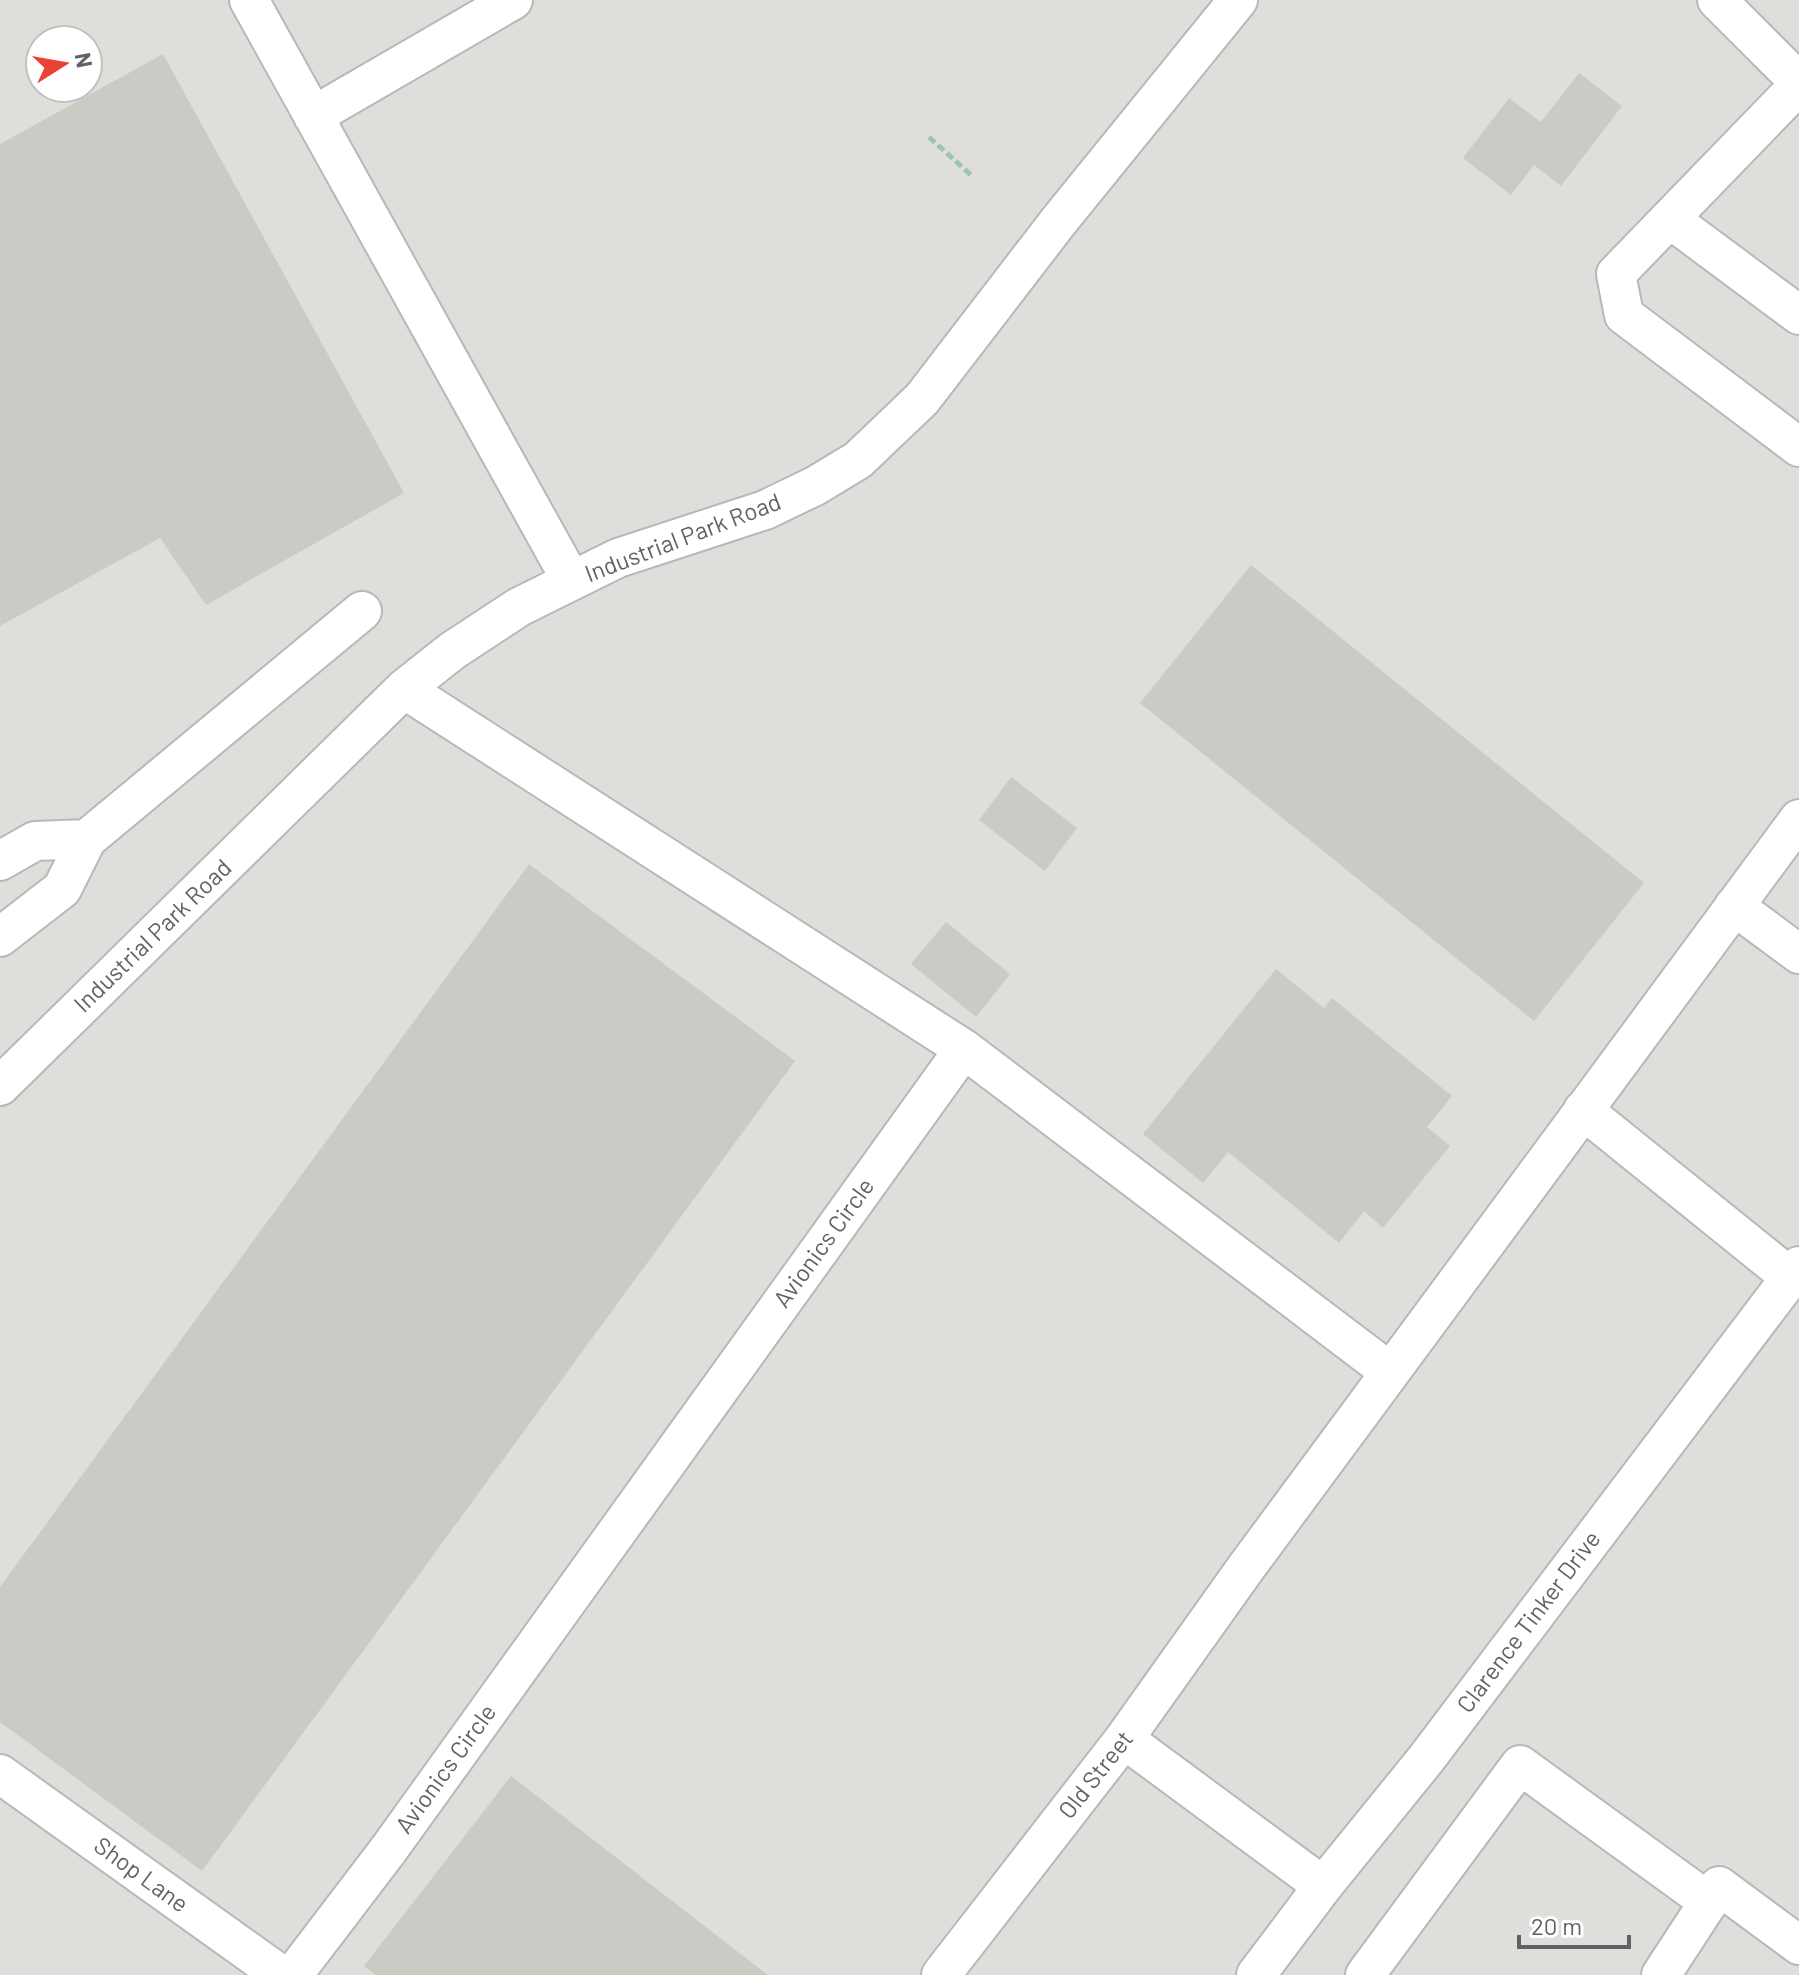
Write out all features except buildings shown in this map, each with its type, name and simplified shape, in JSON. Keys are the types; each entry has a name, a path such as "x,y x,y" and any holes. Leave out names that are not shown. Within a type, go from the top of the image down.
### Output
{"street":[{"path":"249,0 571,580"},
{"path":"313,116 513,0"},
{"name":"Industrial Park Road","path":"0,1086 404,689 452,651 519,607 571,580 618,558 765,510 815,486 858,460 922,399 1058,222 1238,0"},
{"path":"1717,0 1799,84 1616,274 1624,315 1799,447"},
{"path":"1670,219 1799,315"},
{"path":"0,937 62,889 87,839 362,611"},
{"path":"404,689 964,1049 1390,1372"},
{"name":"Old Street","path":"941,1975 1124,1739 1245,1569 1799,819"},
{"path":"0,861 35,841 87,839"},
{"path":"1734,906 1799,954"},
{"name":"Avionics Circle","path":"293,1975 389,1849 964,1049"},
{"path":"1583,1110 1795,1272"},
{"name":"Clarence Tinker Drive","path":"1256,1975 1426,1759 1795,1272"},
{"path":"1124,1739 1323,1886"},
{"path":"1365,1975 1520,1765 1709,1902"},
{"name":"Shop Lane","path":"0,1774 281,1975"},
{"path":"1661,1975 1719,1886 1799,1945"}],"path":[{"path":"929,137 971,175"}],"shaded area":[{"path":"0,0 1799,0 1799,1975 0,1975"}]}
